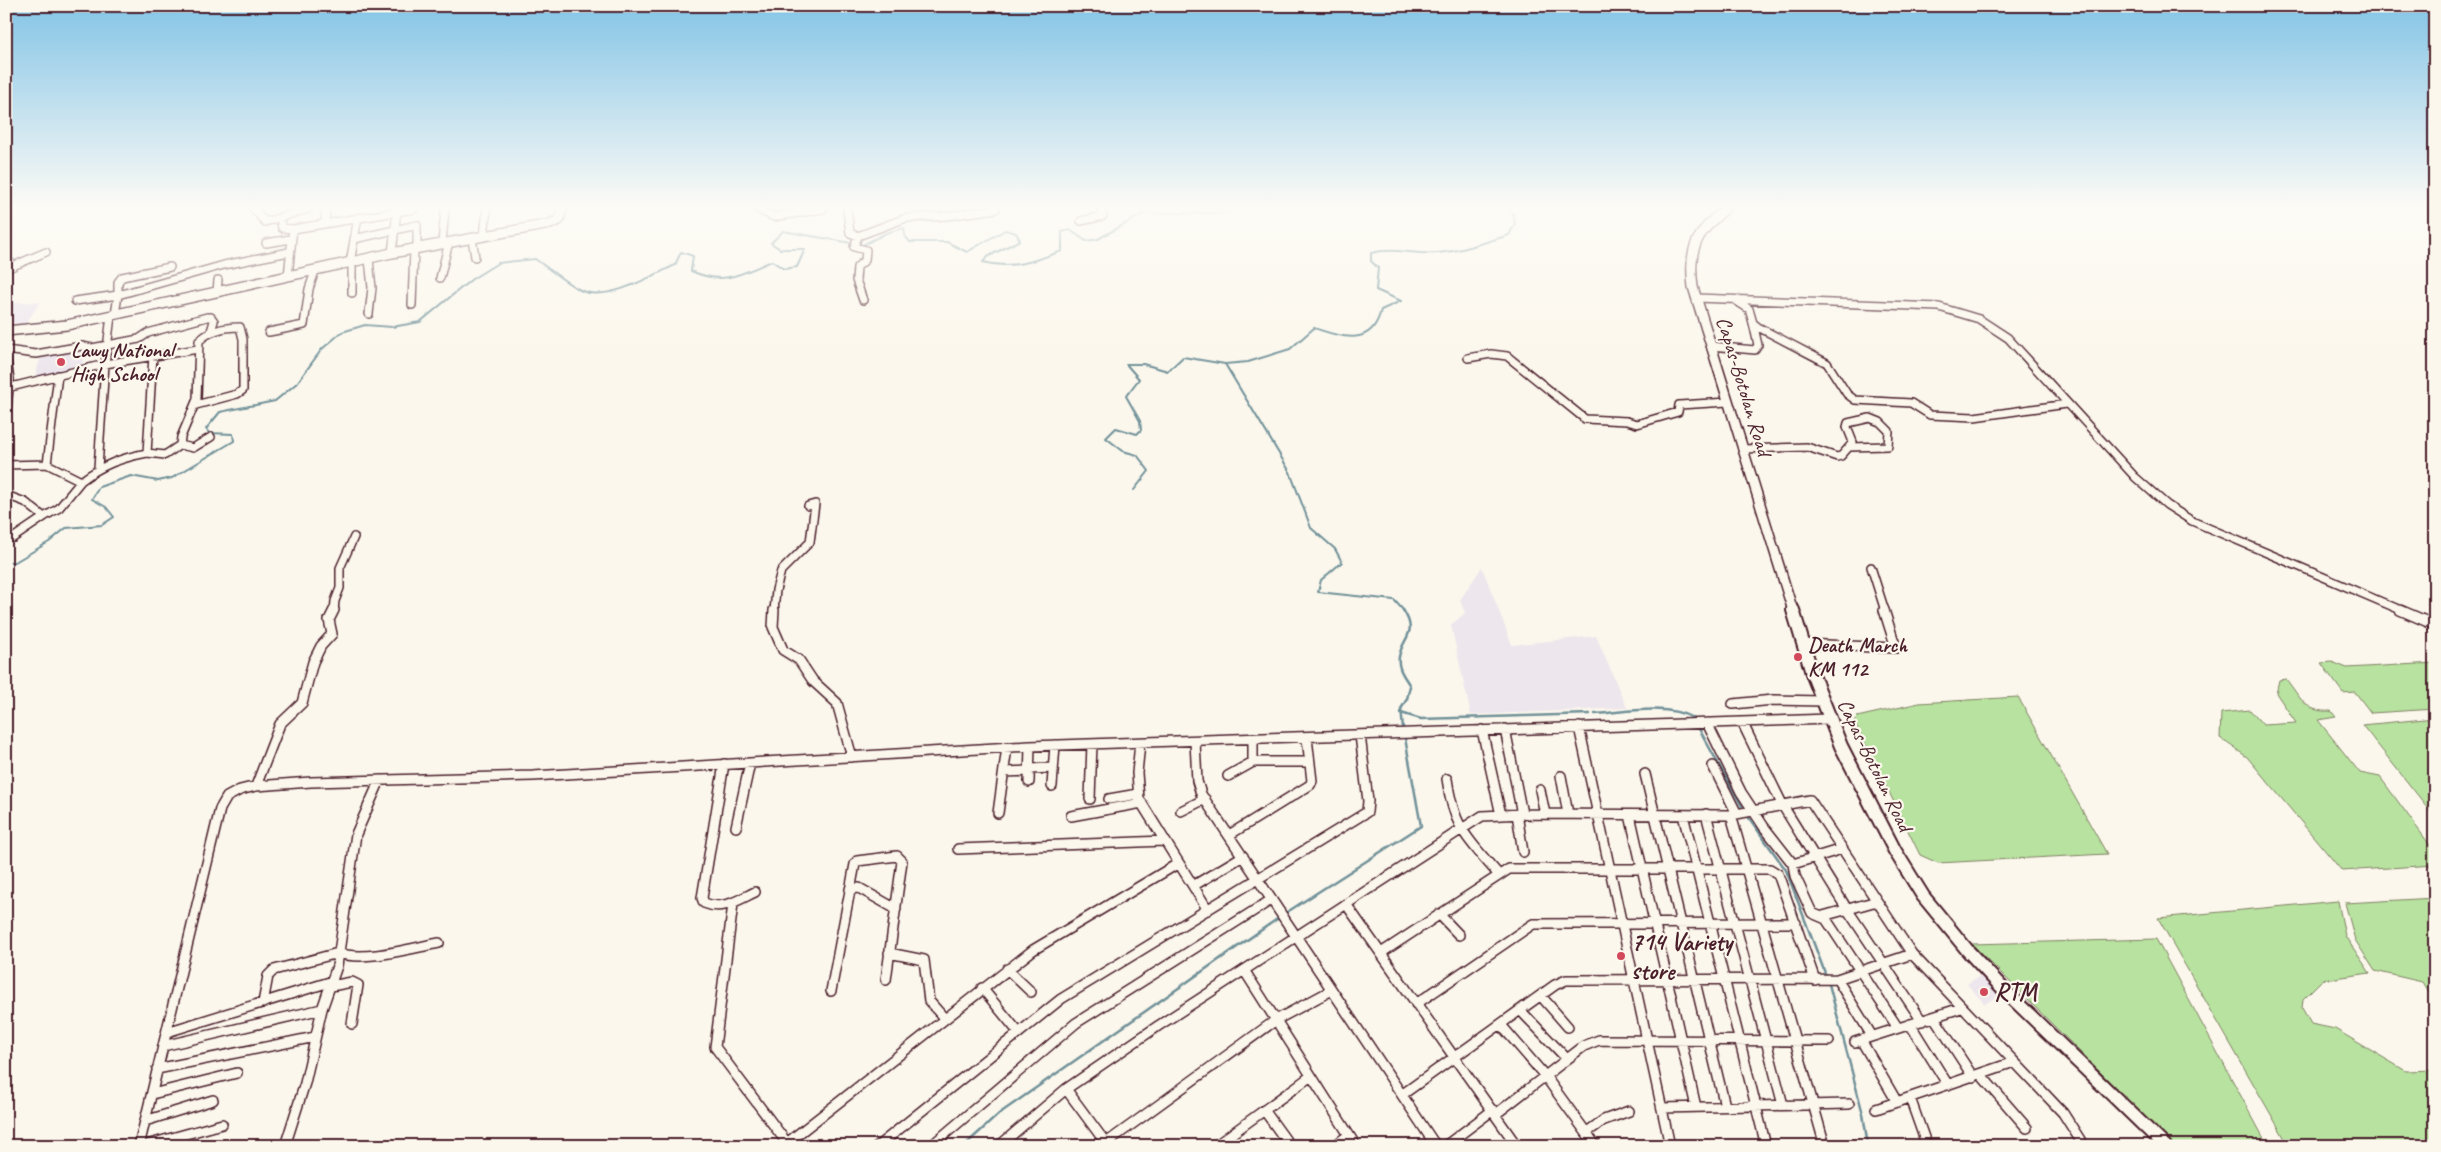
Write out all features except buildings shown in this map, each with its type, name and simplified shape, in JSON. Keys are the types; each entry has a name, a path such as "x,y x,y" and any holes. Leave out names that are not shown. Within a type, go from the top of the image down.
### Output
{"main road":[{"path":"6,331 67,325 351,263"},
{"name":"Capas-Botolan Road","path":"1691,263 1690,269 1696,298 1802,644 1829,719 1853,772 1895,851 1930,906 1954,935 2008,994 2165,1146"}],"street":[{"path":"11,263 14,266"},
{"path":"6,269 21,263"},
{"path":"75,302 118,295 233,263"},
{"path":"288,276 289,263"},
{"path":"351,263 352,293"},
{"path":"369,263 372,288 369,314"},
{"path":"412,306 415,263"},
{"path":"440,278 442,263"},
{"path":"861,263 856,267 856,280 863,300"},
{"path":"98,468 106,346 118,295 118,280 122,277 170,267"},
{"path":"269,332 304,325 315,271"},
{"path":"217,292 218,280"},
{"path":"1696,298 1919,306 1956,310 1990,325 2008,338 2135,477 2167,506 2179,514 2435,626"},
{"path":"1711,346 1755,350 1758,345 1749,309 1733,299"},
{"path":"6,350 36,354 82,346 91,349 139,339 148,333 203,318 213,318 212,331"},
{"path":"1753,322 1765,331 1827,363 1848,394 1855,400 1912,403 1930,415 1956,416 1989,416 2067,404"},
{"path":"180,445 179,437 190,421 196,404 198,349 201,338 212,331 241,327 243,390 238,394 196,404"},
{"path":"12,387 105,364 198,349"},
{"path":"1468,358 1491,354 1507,356 1519,363 1544,387 1588,420 1627,421 1640,424 1678,412 1679,405 1728,402"},
{"path":"147,453 153,355"},
{"path":"6,356 11,372 12,387 6,418"},
{"path":"47,464 58,375"},
{"path":"1742,449 1807,447 1837,457 1841,456 1847,447 1853,439 1847,425 1862,417 1876,419 1889,432 1888,446 1847,447"},
{"path":"180,445 196,448 211,437"},
{"path":"14,538 59,508 81,481 98,468 123,457 134,457 147,453 170,455 180,445"},
{"path":"6,465 47,464 81,481"},
{"path":"6,495 25,502 44,517"},
{"path":"808,506 815,504 816,518 810,534 810,542 781,571 775,598 773,627 783,650 799,660 813,681 837,703 852,757"},
{"path":"256,786 280,724 302,703 306,692 306,679 313,662 321,646 332,634 329,621 334,614 335,601 340,588 340,568 354,537"},
{"path":"1802,644 1896,648 1870,567"},
{"path":"1733,704 1773,700 1822,701"},
{"path":"222,1124 141,1146 145,1121 221,805 232,793 256,786 380,780 533,776 1030,746 1829,719"},
{"path":"1742,722 1783,806 1847,909 1922,1021"},
{"path":"1707,723 1728,768 1754,812 1793,864 1795,876 1812,913 1823,916 1877,901"},
{"path":"1579,727 1670,1146"},
{"path":"1505,729 1520,814 1523,852"},
{"path":"1482,730 1500,815"},
{"path":"878,1146 1061,999 1340,830 1366,812 1368,801 1360,735"},
{"path":"1252,762 1253,738"},
{"path":"1228,835 1310,785 1312,781 1308,738"},
{"path":"1195,741 1197,781 1205,799 1279,913 1403,1094 1436,1146"},
{"path":"1140,743 1138,794 1164,841 1208,910"},
{"path":"1090,799 1092,744"},
{"path":"1052,786 1056,745"},
{"path":"1029,782 1030,746"},
{"path":"998,813 1007,747"},
{"path":"1228,776 1252,762 1310,762"},
{"path":"736,827 750,763"},
{"path":"724,764 702,898 704,903 708,905 733,904 755,892"},
{"path":"1713,766 1734,814 1746,869 1825,1146"},
{"path":"1004,772 1053,768"},
{"path":"1645,774 1725,1106"},
{"path":"1561,776 1568,814"},
{"path":"1447,779 1452,806 1461,831 1498,874"},
{"path":"285,1146 305,1083 322,1009 338,962 356,834 380,780"},
{"path":"1540,790 1545,814"},
{"path":"1109,800 1138,794"},
{"path":"1181,811 1205,799"},
{"path":"999,1146 1066,1089 1158,1026 1482,816 1520,814 1655,816 1734,814 1754,812 1810,800 1912,954 2062,1113 2084,1146"},
{"path":"1071,816 1142,803"},
{"path":"1706,814 1783,1105"},
{"path":"1630,815 1696,1107"},
{"path":"1683,815 1766,1146"},
{"path":"958,849 1164,841"},
{"path":"1793,864 1842,849"},
{"path":"831,991 850,889 858,861 897,856 902,861 886,980"},
{"path":"1194,886 1243,856"},
{"path":"733,904 715,1047 785,1144 1033,950 1178,862"},
{"path":"1381,953 1509,868 1770,869 1778,874 1815,980"},
{"path":"850,889 859,888 896,909"},
{"path":"931,1146 1076,1023 1271,900"},
{"path":"1346,904 1517,1146"},
{"path":"1439,914 1459,935"},
{"path":"1823,916 1898,1028"},
{"path":"1416,1004 1533,924 1622,922 1796,923"},
{"path":"263,1003 267,979 271,972 338,953 345,956 372,955 440,943"},
{"path":"890,953 924,960 926,963 929,1001 944,1018"},
{"path":"1403,1094 1501,1026 1555,985 1566,980 1837,979 1912,954"},
{"path":"1007,969 1031,992"},
{"path":"1244,970 1356,1146"},
{"path":"1837,979 1872,1036"},
{"path":"167,1032 332,983 352,982 358,985 352,1024"},
{"path":"982,988 1019,1033"},
{"path":"1066,1089 1105,1145 1276,1020 1332,990"},
{"path":"1541,996 1568,1027"},
{"path":"1897,1102 1858,1041 1961,1008"},
{"path":"163,1046 322,1009"},
{"path":"1521,1011 1567,1059"},
{"path":"1934,1017 1977,1076 2027,1128"},
{"path":"1910,1024 1948,1085"},
{"path":"1501,1026 1545,1076 1596,1146"},
{"path":"158,1069 315,1037"},
{"path":"1445,1146 1545,1076 1584,1046 1599,1040 1829,1042"},
{"path":"1876,1108 1977,1076 2014,1062"},
{"path":"152,1094 238,1074"},
{"path":"1214,1146 1311,1076"},
{"path":"1910,1098 1927,1146"},
{"path":"145,1121 213,1100"},
{"path":"1662,1108 1849,1104"},
{"path":"1264,1110 1290,1146"},
{"path":"1587,1132 1604,1120 1630,1111"},
{"path":"1334,1146 1350,1135"}],"shaded area":[{"path":"40,302 23,328 6,329 6,303"},
{"name":"Lawy National High School","path":"81,349 86,351 81,368 34,379 41,356"},
{"path":"1482,567 1512,645 1596,636 1627,708 1471,715 1451,625 1465,613 1460,600"},
{"path":"1983,974 2002,993 1985,1004 1967,984"}],"green space":[{"path":"2332,662 2347,668 2435,663 2435,709 2371,713 2355,692 2343,693 2321,663"},
{"path":"2286,679 2309,707 2315,710 2331,711 2336,717 2318,720 2360,773 2380,777 2435,852 2435,865 2342,871 2247,757 2220,738 2221,713 2250,710 2263,725 2296,723 2276,693 2279,680"},
{"path":"2018,697 2107,854 1938,863 1920,855 1854,721 1857,717 1919,703"},
{"path":"2435,718 2435,817 2362,725"},
{"path":"2435,898 2435,1002 2422,982 2375,971 2355,940 2345,903"},
{"path":"2338,901 2345,936 2370,973 2322,980 2303,999 2302,1008 2311,1024 2335,1029 2406,1071 2435,1070 2435,1141 2383,1146 2289,1146 2158,918"},
{"path":"2156,939 2268,1146 2174,1146 1972,944"}],"waterway":[{"path":"6,562 15,562 49,542 66,528 102,525 114,517 106,507 92,499 99,487 131,476 158,481 172,478 234,441 233,434 209,433 206,429 220,412 275,401 297,383 322,349 342,332 365,325 392,327 420,322 472,279 500,263"},
{"path":"540,263 580,290 591,293 615,291 642,281 676,263"},
{"path":"692,263 691,271 714,278 741,274 768,263"},
{"path":"775,263 784,269 797,267 799,263"},
{"path":"987,263 1003,265 1024,263"},
{"path":"1225,364 1248,362 1290,349 1314,328 1355,337 1371,330 1377,322 1381,310 1401,301 1376,290 1378,268 1373,263"},
{"path":"1134,490 1149,471 1137,455 1123,451 1106,438 1116,428 1137,434 1141,430 1140,421 1126,396 1139,379 1126,364 1143,364 1168,371 1183,357 1225,364"},
{"path":"1225,364 1290,472 1311,528 1335,549 1342,562 1321,580 1318,592 1394,600 1404,611"},
{"path":"1401,713 1401,709 1407,699 1410,686 1399,665 1401,650 1410,630 1408,618 1403,610"},
{"path":"1595,714 1632,710 1658,710 1682,713 1693,718"},
{"path":"1401,713 1421,719 1590,714"},
{"path":"1401,713 1403,728"},
{"path":"1698,727 1744,810"},
{"path":"1284,914 1421,826 1405,738"},
{"path":"1749,818 1786,870 1825,973"},
{"path":"964,1146 1000,1113 1280,917"},
{"path":"1829,984 1863,1114 1868,1146"}],"place":[{"name":"Lawy National High School","path":"61,362"},
{"name":"Death March KM 112","path":"1798,657"},
{"name":"714 Variety store","path":"1621,956"},
{"name":"RTM","path":"1984,992"}]}
